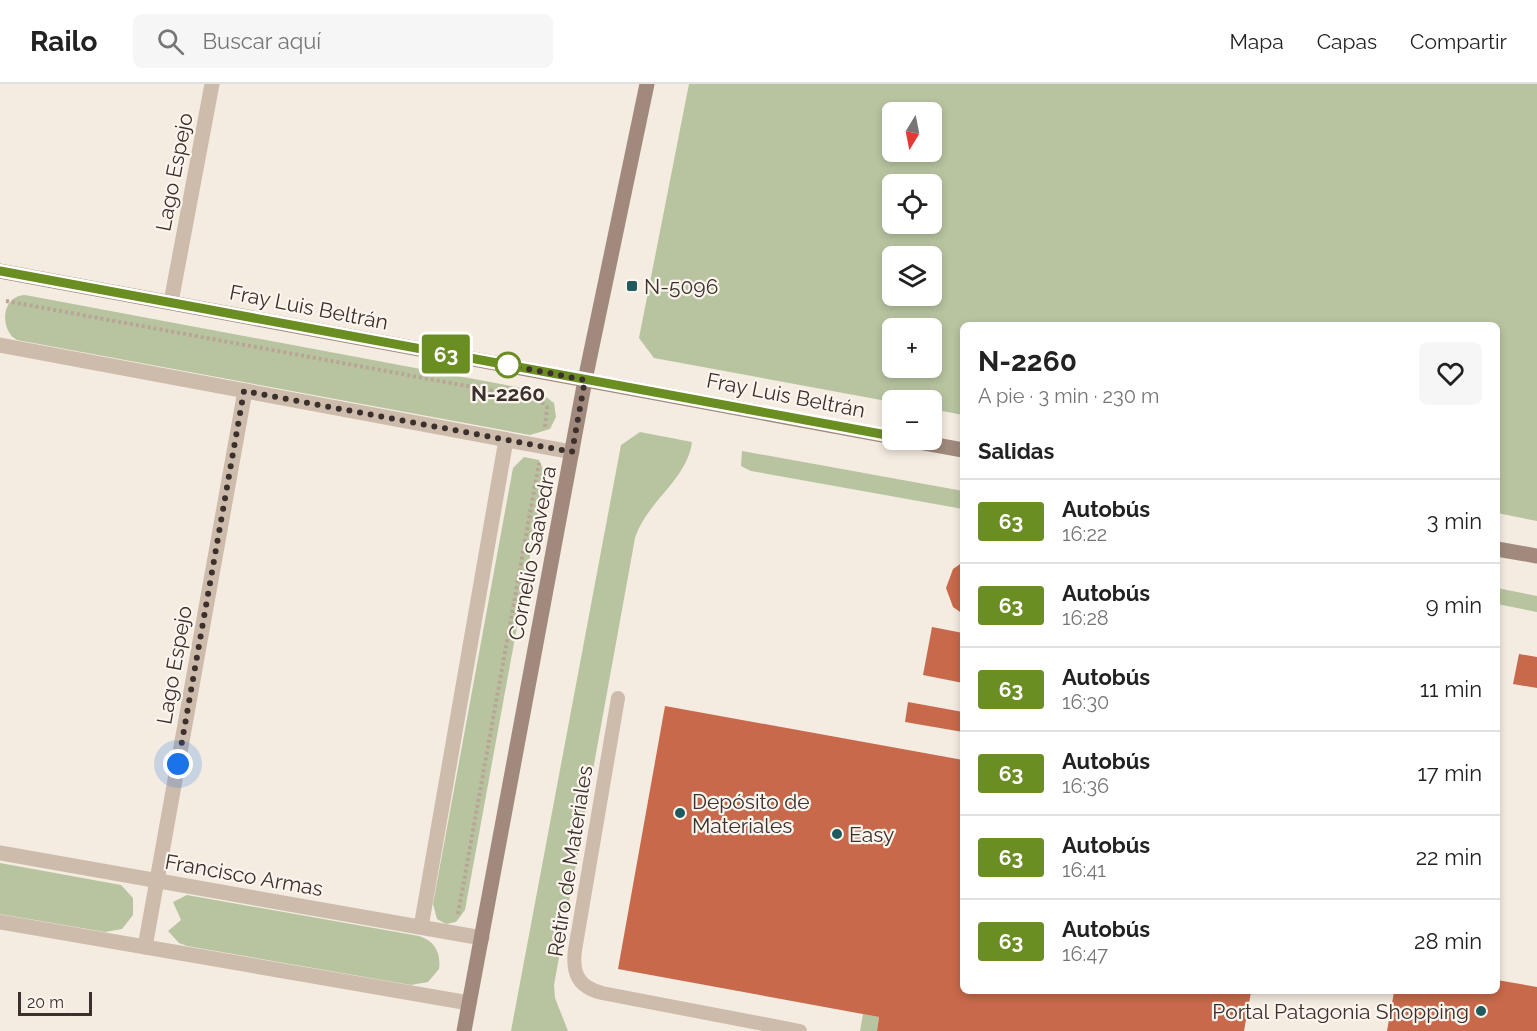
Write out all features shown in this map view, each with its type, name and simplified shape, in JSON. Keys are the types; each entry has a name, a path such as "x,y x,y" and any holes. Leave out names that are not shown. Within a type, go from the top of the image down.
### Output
{"main road":[{"name":"Cornelio Saavedra","path":"464,1031 585,380 646,84"},
{"name":"Fray Luis Beltrán","path":"0,271 882,434"},
{"path":"942,446 960,449"},
{"path":"1500,550 1537,556"}],"street":[{"name":"Lago Espejo","path":"171,302 213,84"},
{"path":"0,345 572,452"},
{"name":"Lago Espejo","path":"145,947 244,391"},
{"name":"Cornelio Saavedra","path":"421,927 506,440"},
{"name":"Francisco Armas","path":"0,853 482,938"},
{"path":"0,922 469,1003"}],"lane":[{"name":"Retiro de Materiales","path":"618,698 575,950 574,971 578,980 585,986 602,993 800,1031"}],"path":[{"path":"6,301 538,399 547,407 544,433"},
{"path":"456,922 539,460"}],"green space":[{"path":"689,84 1537,84 1537,521 1500,514 1500,322 960,322 960,414 942,411 942,390 882,390 882,400 654,358 639,338"},
{"path":"25,295 538,391 554,403 556,417 550,429 530,435 17,340 11,336 5,322 5,314 11,301"},
{"path":"640,432 692,442 683,468 648,513 635,538 554,985 555,998 568,1031 511,1031 621,445"},
{"path":"742,451 960,490 960,508 751,471 741,466"},
{"path":"524,457 539,460 545,474 465,910 456,922 446,924 437,919 433,904 513,468"},
{"path":"1500,589 1537,596 1537,612 1500,605"},
{"path":"0,863 121,885 133,898 133,915 122,929 105,932 0,914"},
{"path":"187,895 419,936 425,938 436,948 439,969 428,982 411,985 187,946 179,943 168,931 181,920 173,902"},
{"path":"863,1014 879,1017 877,1031 860,1031"}],"building":[{"path":"960,564 960,612 953,607 946,588 953,569"},
{"path":"932,627 960,632 960,682 923,675"},
{"path":"1519,654 1537,657 1537,688 1513,684"},
{"path":"908,702 960,711 960,731 905,722"},
{"name":"Easy","path":"665,706 960,759 960,994 1251,994 1244,1031 877,1031 879,1017 618,969"},
{"name":"Portal Patagonia Shopping","path":"1500,981 1537,987 1537,1031 1387,1031 1394,994 1500,994"}],"bus line":[{"name":"63","path":"0,271 882,434"}],"place":[{"name":"N-5096","path":"632,286"},
{"name":"N-2260","path":"508,365"},
{"name":"Depósito de Materiales","path":"680,813"},
{"name":"Easy","path":"837,834"},
{"name":"Portal Patagonia Shopping","path":"1481,1011"}],"route":[{"path":"178,764 244,391 572,452 585,380 508,365"}]}
